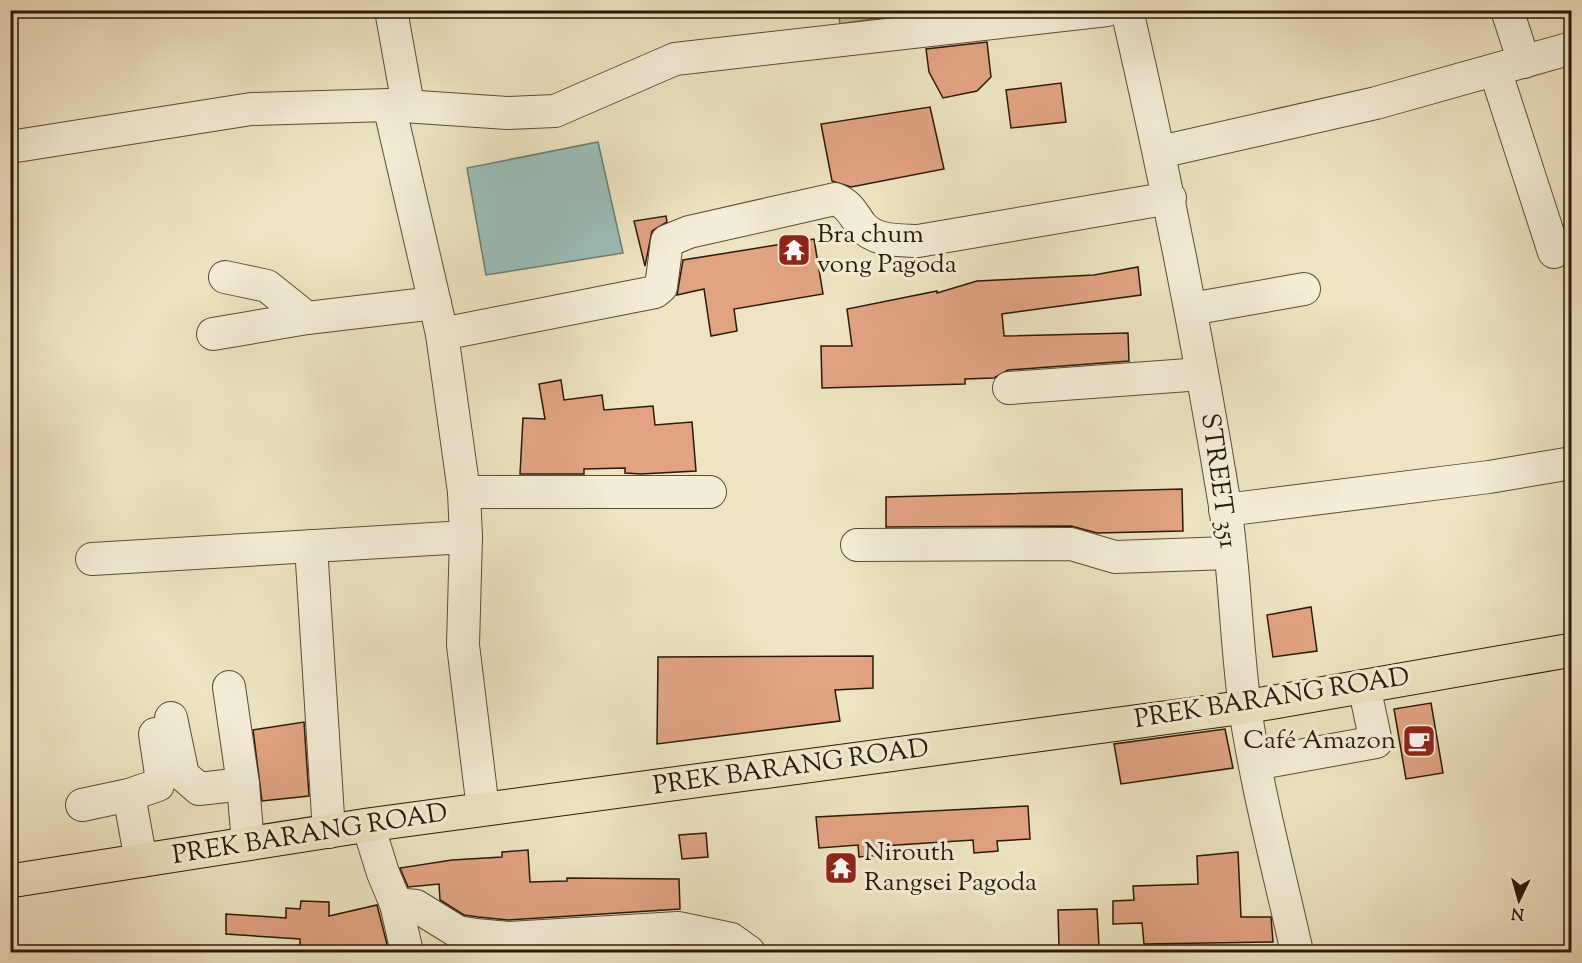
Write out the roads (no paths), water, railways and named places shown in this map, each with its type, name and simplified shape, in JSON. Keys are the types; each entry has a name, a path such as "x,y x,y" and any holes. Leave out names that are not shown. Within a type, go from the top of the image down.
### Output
{"main road":[{"name":"PREK BARANG ROAD","path":"10,881 368,825 1245,706 1572,650"}],"street":[{"path":"391,10 399,105 442,334 464,492 466,537 463,645 483,809"},
{"path":"10,147 251,109 399,105 507,113 555,111 675,59 1107,10"},
{"name":"STREET 351","path":"1127,10 1170,198 1191,309 1225,510 1245,706 1255,764 1297,952"},
{"path":"1507,10 1510,66 1554,252"},
{"path":"1160,152 1376,103 1572,48"},
{"path":"442,334 655,292 661,286 667,241 689,232 835,199 846,203 863,227 883,239 918,241 1170,198"},
{"path":"225,277 267,286 307,318"},
{"path":"1191,309 1304,289"},
{"path":"213,334 307,318 435,303"},
{"path":"1009,388 1202,374"},
{"path":"1225,510 1489,477 1572,463"},
{"path":"464,492 710,492"},
{"path":"92,559 466,537"},
{"path":"857,545 1071,544 1115,557 1229,553"},
{"path":"311,546 329,832"},
{"path":"1255,764 1376,742 1364,686"},
{"path":"229,687 243,784 248,844"},
{"path":"82,805 153,788 161,780 162,714 183,775 199,789 243,784"},
{"path":"129,795 141,861"},
{"path":"368,825 383,873 396,903 407,952"},
{"path":"396,903 416,906 458,932 476,935 508,938 678,928 731,939 749,952"}],"water":[{"path":"598,142 623,253 486,275 467,168"}],"place":[{"name":"Bra chum vong Pagoda","path":"794,250"},
{"name":"Café Amazon","path":"1419,741"},
{"name":"Nirouth Rangsei Pagoda","path":"841,868"}]}
